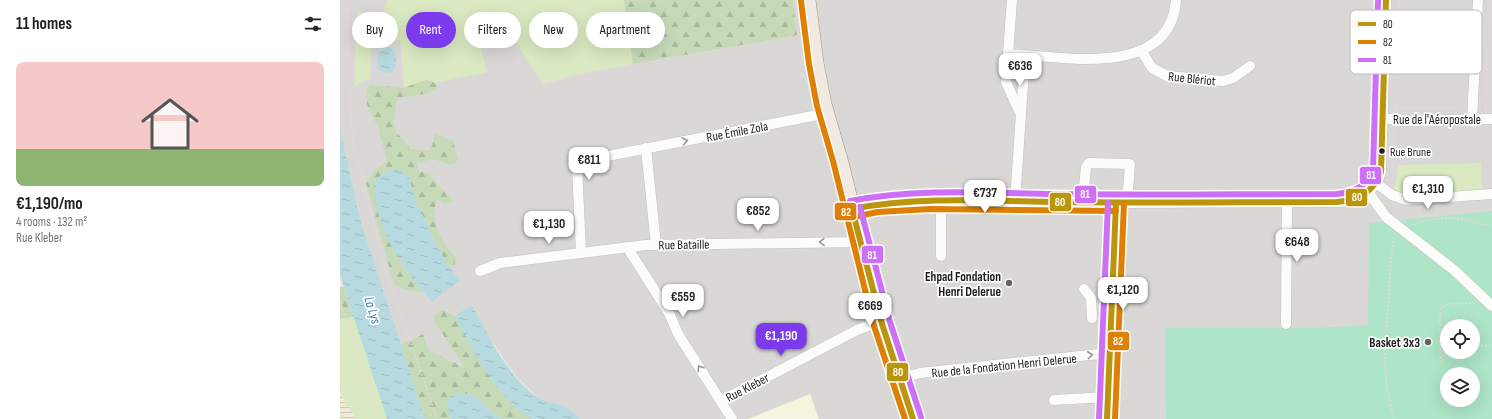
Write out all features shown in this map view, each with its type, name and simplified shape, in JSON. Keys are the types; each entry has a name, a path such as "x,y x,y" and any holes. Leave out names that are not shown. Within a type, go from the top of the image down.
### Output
{"main road":[{"path":"809,0 818,72 856,226 882,324 913,419"},
{"path":"852,209 877,204 941,201 1121,203 1109,353 1107,419"}],"street":[{"path":"1012,0 1006,82 1017,103 1020,119"},
{"path":"1008,54 1095,59 1128,55 1157,41 1168,30 1174,15 1176,0"},
{"path":"1386,0 1386,10"},
{"path":"1478,0 1478,10"},
{"name":"Rue Blériot","path":"1141,50 1152,68 1167,76 1223,81 1233,78 1250,66"},
{"path":"1015,201 1025,55"},
{"path":"1084,187 1086,167 1089,163 1130,164 1121,203 1348,201 1368,192 1376,183 1382,166 1384,74"},
{"path":"1472,120 1475,74"},
{"name":"Rue Émile Zola","path":"581,252 577,166 582,161 828,113"},
{"name":"Rue de l'Aéropostale","path":"1383,113 1394,120 1488,119"},
{"path":"646,148 656,245"},
{"path":"1376,183 1392,195 1411,200 1492,194"},
{"path":"1368,192 1386,217 1454,270 1491,305"},
{"path":"941,201 941,256"},
{"path":"1286,324 1287,202"},
{"name":"Rue Bataille","path":"480,271 500,263 627,247 656,245 860,242"},
{"path":"627,247 669,313 678,334 732,419"},
{"path":"1084,289 1091,298 1092,318"},
{"name":"Rue Kleber","path":"721,401 852,332 872,324 882,324"},
{"name":"Rue de la Fondation Henri Delerue","path":"899,379 920,373 1109,353"},
{"path":"1054,400 1108,397"}],"path":[{"path":"348,0 348,65 353,143 384,264 437,419"},
{"path":"1399,0 1399,10"},
{"path":"1488,119 1485,108 1490,0"},
{"path":"543,84 597,70 813,33"},
{"path":"1392,195 1394,176 1394,120 1396,108 1397,74"},
{"path":"1383,113 1396,108 1492,107"},
{"path":"1394,419 1387,389 1385,336 1390,260 1394,236 1401,230 1426,220 1461,219 1492,225"},
{"path":"340,302 380,419"},
{"path":"1440,319 1440,309 1446,304 1491,305"},
{"path":"1480,345 1492,346"}],"shaded area":[{"path":"340,0 1492,0 1492,419 580,419 562,406 537,397 516,376 468,307 455,316 443,310 434,321 466,368 429,350 423,334 400,345 360,219 340,131"},
{"path":"644,163 650,231 641,232 635,164"},
{"path":"1492,199 1492,207 1392,216 1395,202 1407,205"},
{"path":"1067,277 1103,278 1103,307 1083,306 1062,284"},
{"path":"340,392 351,411 358,419 340,419"},
{"path":"810,394 819,419 748,419"}],"green space":[{"path":"388,0 624,0 626,12 586,12 586,48 631,48 633,64 579,74 543,84 519,48 521,48 521,12 464,12 464,48 481,48 487,72 435,83 426,80 404,88 400,40 398,40 398,12 383,12"},
{"path":"624,0 793,0 797,36 633,64 631,48 665,48 665,12 626,12"},
{"path":"356,48 371,48 370,79 354,86"},
{"path":"426,80 435,83 437,89 429,93 397,99 393,123 397,133 411,149 427,151 432,146 435,134 453,141 458,160 451,165 433,159 417,163 419,171 428,173 454,202 444,204 437,199 434,212 437,230 448,249 457,259 454,265 449,266 446,263 416,202 409,177 401,264 423,292 405,290 394,284 366,183 375,170 387,161 379,130 367,104 366,90 371,85 403,88"},
{"path":"1481,163 1482,190 1411,196 1398,194 1394,189 1399,165"},
{"path":"1492,211 1492,419 1166,419 1165,328 1316,328 1368,325 1369,223"},
{"path":"340,287 344,287 354,317 340,319"},
{"path":"443,310 455,316 491,379 516,408 533,419 501,419 470,394 450,416 451,419 425,419 400,345 423,334 429,350 465,368 434,321 434,314"},
{"path":"354,317 387,419 358,419 351,411 340,392 340,319"}],"water":[{"path":"384,48 391,48 396,54 396,68 391,73 382,72 377,68 379,51"},
{"name":"La Lys","path":"340,129 360,219 425,419 387,419 340,275"},
{"path":"392,169 402,171 409,177 416,202 446,263 460,280 432,302 410,276 401,262 392,247 379,217 374,183 382,174"},
{"path":"468,307 473,307 500,356 526,388 540,399 566,407 580,419 534,419 523,414 512,404 488,375 468,342 455,316"},
{"path":"456,394 470,394 501,419 451,419 447,402 448,400"}],"transit line":[{"name":"81","path":"1378,0 1378,10"},
{"name":"80","path":"1386,0 1386,10"},
{"name":"82","path":"801,1 809,64 817,106 833,161 874,326 905,419"},
{"name":"81","path":"850,201 901,194 952,192 1090,194 1337,194 1349,192 1363,185 1373,170 1376,74"},
{"name":"80","path":"852,209 903,202 955,200 1058,202 1345,201 1358,197 1370,190 1381,172 1384,74"},
{"name":"81","path":"1099,419 1108,203"},
{"name":"80","path":"1107,419 1116,203"},
{"name":"82","path":"1115,419 1124,203"},
{"name":"81","path":"860,207 890,322 921,417"},
{"name":"80","path":"852,209 882,324 913,419"},
{"name":"82","path":"854,217 878,212 930,209 1116,211"}],"place":[{"name":"Rue Brune","path":"1382,151"},
{"name":"Ehpad Fondation Henri Delerue","path":"1009,283"},
{"name":"Basket 3x3","path":"1428,342"}]}
